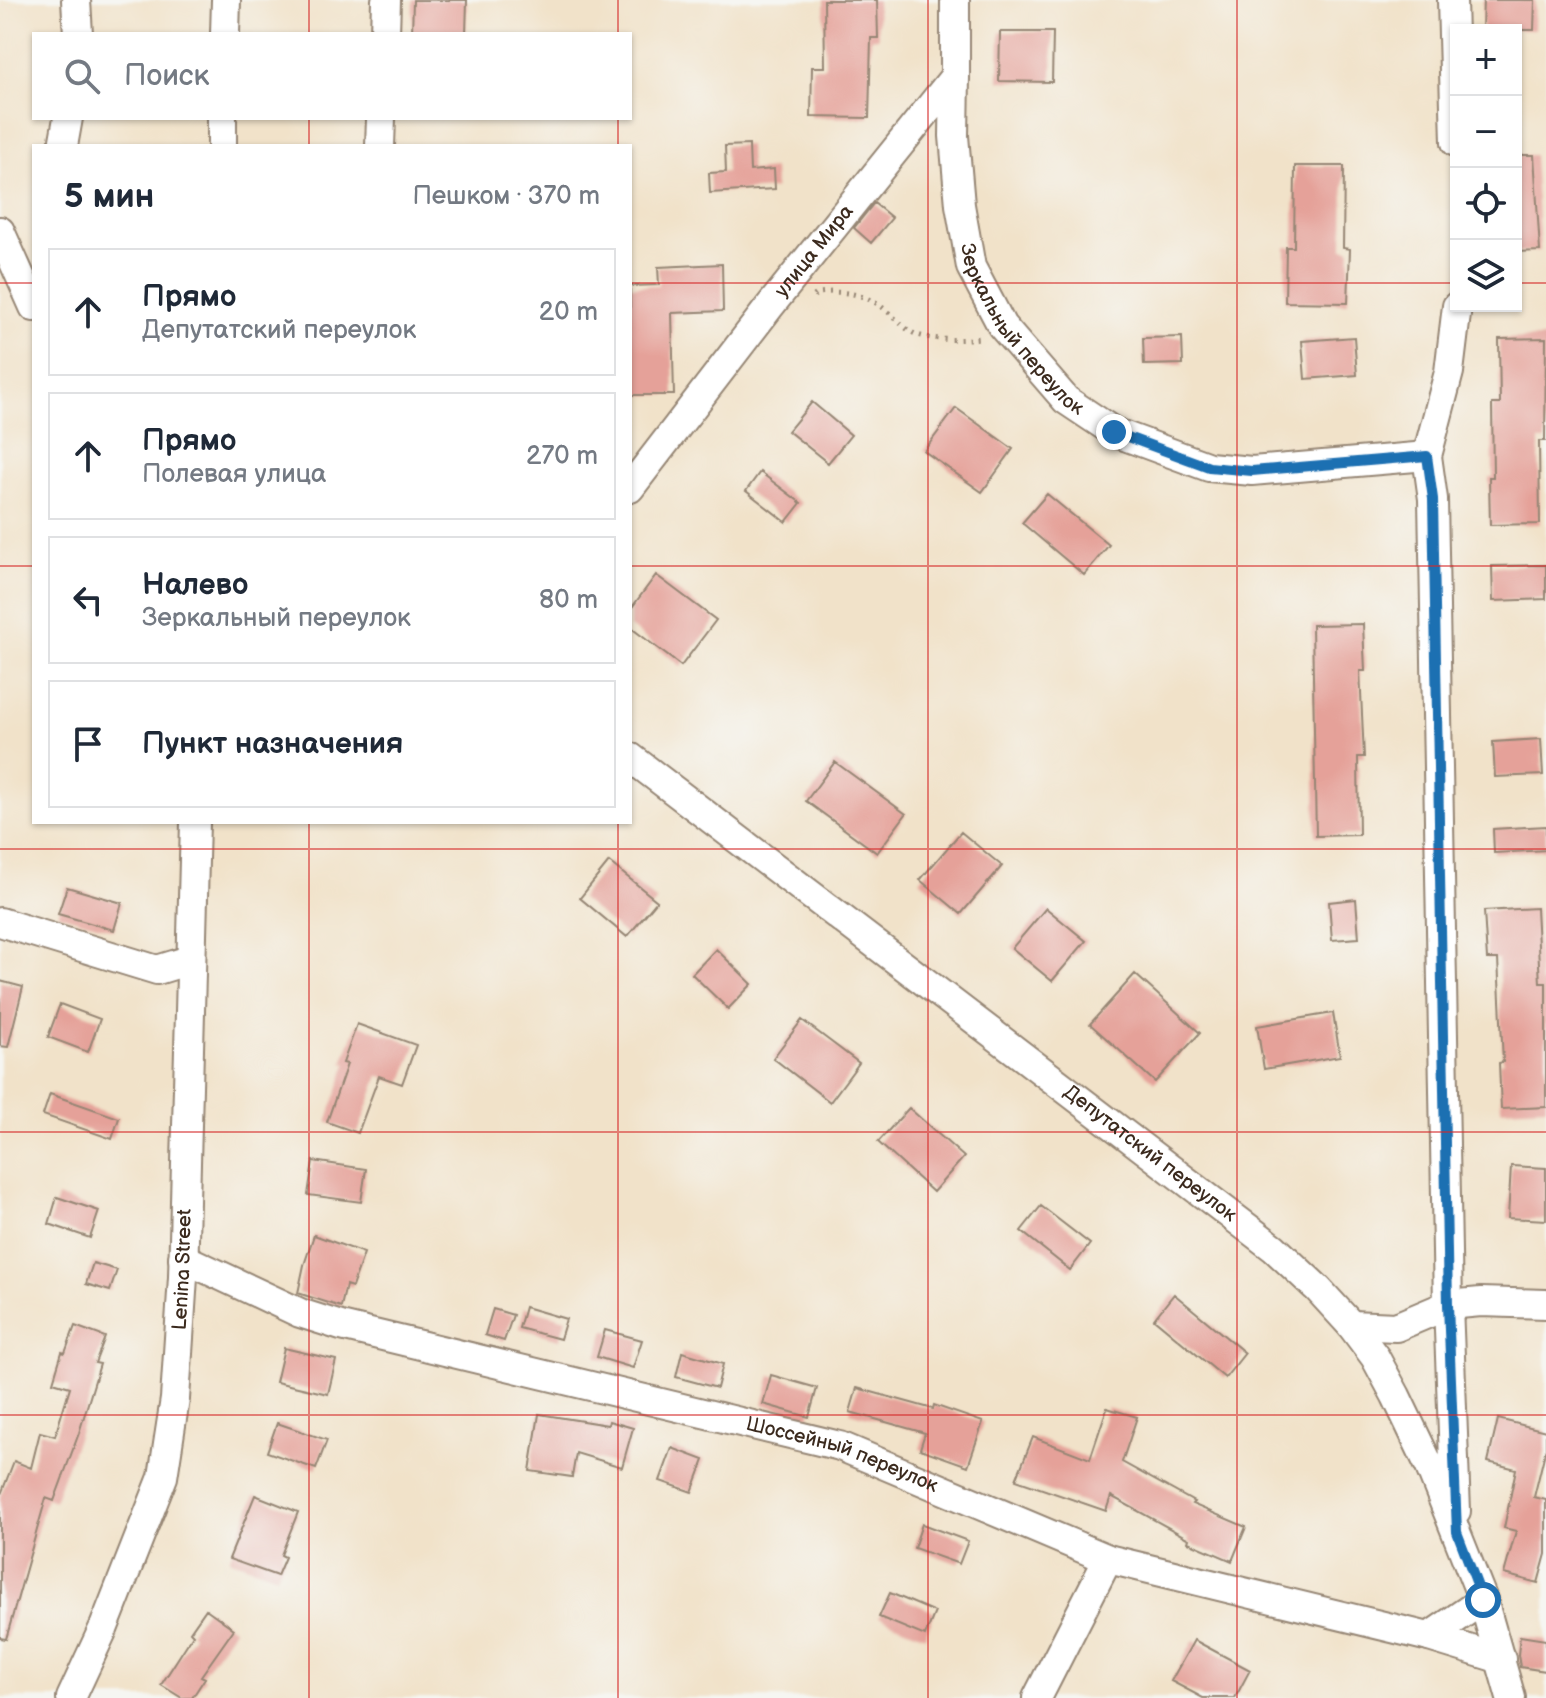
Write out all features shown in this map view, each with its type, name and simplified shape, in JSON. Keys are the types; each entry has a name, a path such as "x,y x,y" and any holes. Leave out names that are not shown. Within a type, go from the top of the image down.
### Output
{"street":[{"path":"76,0 78,32"},
{"path":"225,32 226,0"},
{"path":"385,32 386,0"},
{"path":"955,0 955,76"},
{"path":"1452,0 1455,96"},
{"name":"Зеркальный переулок","path":"955,76 954,136 960,205 971,267 1002,326 1066,400 1114,432 1209,467 1252,471 1427,456"},
{"name":"улица Мира","path":"632,485 770,306 955,76"},
{"path":"63,144 68,120"},
{"path":"222,120 222,144"},
{"path":"380,144 381,120"},
{"path":"0,231 32,292"},
{"path":"1456,312 1449,372 1427,456 1433,499 1448,1305 1457,1532"},
{"name":"Депутатский переулок","path":"632,759 1274,1248 1318,1289 1375,1357 1396,1396 1457,1532 1483,1600 1506,1678"},
{"name":"Lenina Street","path":"71,1698 104,1627 163,1477 175,1399 183,1258 195,824"},
{"path":"0,922 157,970 190,960"},
{"name":"Шоссейный переулок","path":"183,1258 300,1313 341,1326 840,1446 1108,1559 1429,1637 1506,1678"},
{"path":"1351,1325 1396,1327 1448,1305 1481,1302 1546,1304"},
{"path":"1037,1698 1108,1559"},
{"path":"1429,1637 1483,1600"}],"path":[{"path":"811,299 818,293 835,291 863,296 886,309 917,334 942,339 988,337 1002,326"}],"building":[{"path":"413,0 467,0 466,32 412,32"},
{"path":"824,0 877,0 878,38 871,38 869,118 811,117 812,67 825,67"},
{"path":"1483,0 1535,0 1534,30 1522,30 1522,24 1482,24"},
{"path":"1000,32 1053,32 1052,82 999,81"},
{"path":"749,145 750,171 774,169 775,189 710,193 709,173 726,172 725,146"},
{"path":"1522,155 1534,155 1540,251 1522,252"},
{"path":"1295,166 1344,166 1343,248 1350,249 1348,303 1285,302 1286,247 1294,247"},
{"path":"874,203 892,218 871,243 854,228"},
{"path":"722,264 723,311 672,313 674,395 632,395 632,286 659,285 658,267"},
{"path":"1182,337 1183,364 1144,365 1143,338"},
{"path":"1354,337 1357,375 1305,379 1302,341"},
{"path":"1546,338 1545,441 1539,441 1540,524 1490,525 1492,404 1500,404 1499,339"},
{"path":"812,402 851,435 828,463 788,431"},
{"path":"956,408 1013,449 982,492 924,451"},
{"path":"760,472 801,503 786,522 746,491"},
{"path":"1047,494 1109,545 1084,575 1022,523"},
{"path":"1546,565 1546,599 1493,601 1492,566"},
{"path":"656,575 716,620 681,666 632,629 632,607"},
{"path":"1363,624 1365,671 1360,671 1364,757 1358,757 1359,835 1316,836 1312,625"},
{"path":"1541,739 1543,775 1495,777 1493,742"},
{"path":"835,762 906,814 877,853 806,801"},
{"path":"1546,826 1546,850 1494,853 1493,829"},
{"path":"961,832 1002,866 961,914 920,880"},
{"path":"609,862 657,901 627,937 580,898"},
{"path":"67,887 122,903 114,930 58,914"},
{"path":"1356,899 1359,938 1332,940 1329,902"},
{"path":"1046,908 1086,941 1052,981 1012,948"},
{"path":"1536,908 1540,983 1546,983 1546,1107 1501,1109 1499,1063 1503,1062 1498,959 1487,959 1484,911"},
{"path":"716,949 752,984 728,1009 692,974"},
{"path":"1135,974 1200,1033 1155,1082 1090,1024"},
{"path":"0,981 23,987 8,1047 0,1046"},
{"path":"60,1004 100,1019 88,1052 48,1037"},
{"path":"1333,1013 1340,1056 1264,1069 1257,1026"},
{"path":"802,1020 859,1063 830,1102 773,1058"},
{"path":"357,1024 416,1045 402,1084 379,1076 358,1133 327,1122"},
{"path":"50,1094 119,1118 112,1139 43,1115"},
{"path":"909,1108 964,1157 933,1192 878,1142"},
{"path":"313,1161 366,1169 361,1202 308,1195"},
{"path":"1511,1166 1546,1168 1546,1220 1508,1218"},
{"path":"57,1197 99,1211 90,1238 49,1224"},
{"path":"1041,1206 1090,1244 1070,1270 1021,1231"},
{"path":"314,1235 364,1253 352,1287 346,1285 341,1307 298,1293"},
{"path":"93,1263 117,1270 110,1291 86,1284"},
{"path":"1174,1294 1245,1353 1225,1378 1154,1319"},
{"path":"525,1307 566,1319 560,1339 519,1328"},
{"path":"493,1309 513,1315 504,1341 485,1335"},
{"path":"75,1326 105,1337 95,1363 100,1364 54,1501 46,1498 6,1639 0,1638 0,1497 14,1461 31,1468 40,1432 55,1436 70,1387 53,1382 62,1352 65,1353"},
{"path":"605,1330 642,1340 633,1368 597,1357"},
{"path":"284,1348 336,1360 328,1394 276,1382"},
{"path":"682,1352 723,1364 717,1388 676,1377"},
{"path":"771,1375 817,1388 809,1417 763,1404"},
{"path":"857,1388 933,1409 934,1405 983,1422 968,1466 920,1449 925,1433 850,1412"},
{"path":"1107,1408 1137,1417 1122,1462 1194,1502 1192,1504 1246,1527 1232,1561 1188,1542 1189,1539 1111,1496 1106,1511 1016,1480 1033,1437 1090,1459"},
{"path":"539,1414 608,1425 609,1421 633,1428 622,1467 576,1453 572,1477 530,1471"},
{"path":"1498,1419 1546,1431 1546,1448 1534,1497 1546,1500 1546,1554 1538,1583 1504,1574 1516,1531 1504,1528 1516,1469 1488,1462"},
{"path":"277,1423 327,1440 316,1469 267,1452"},
{"path":"672,1448 704,1460 692,1492 660,1481"},
{"path":"255,1495 298,1512 281,1555 285,1557 277,1576 229,1559"},
{"path":"922,1524 968,1541 959,1564 914,1548"},
{"path":"890,1593 935,1612 925,1636 879,1617"},
{"path":"206,1609 234,1629 201,1676 205,1678 192,1698 182,1698 161,1685"},
{"path":"1520,1636 1546,1640 1546,1671 1520,1667"},
{"path":"1194,1640 1250,1670 1235,1698 1203,1698 1171,1681"}],"route":[{"path":"1114,432 1209,467 1252,471 1427,456 1433,499 1448,1305 1457,1532 1483,1600"}]}
